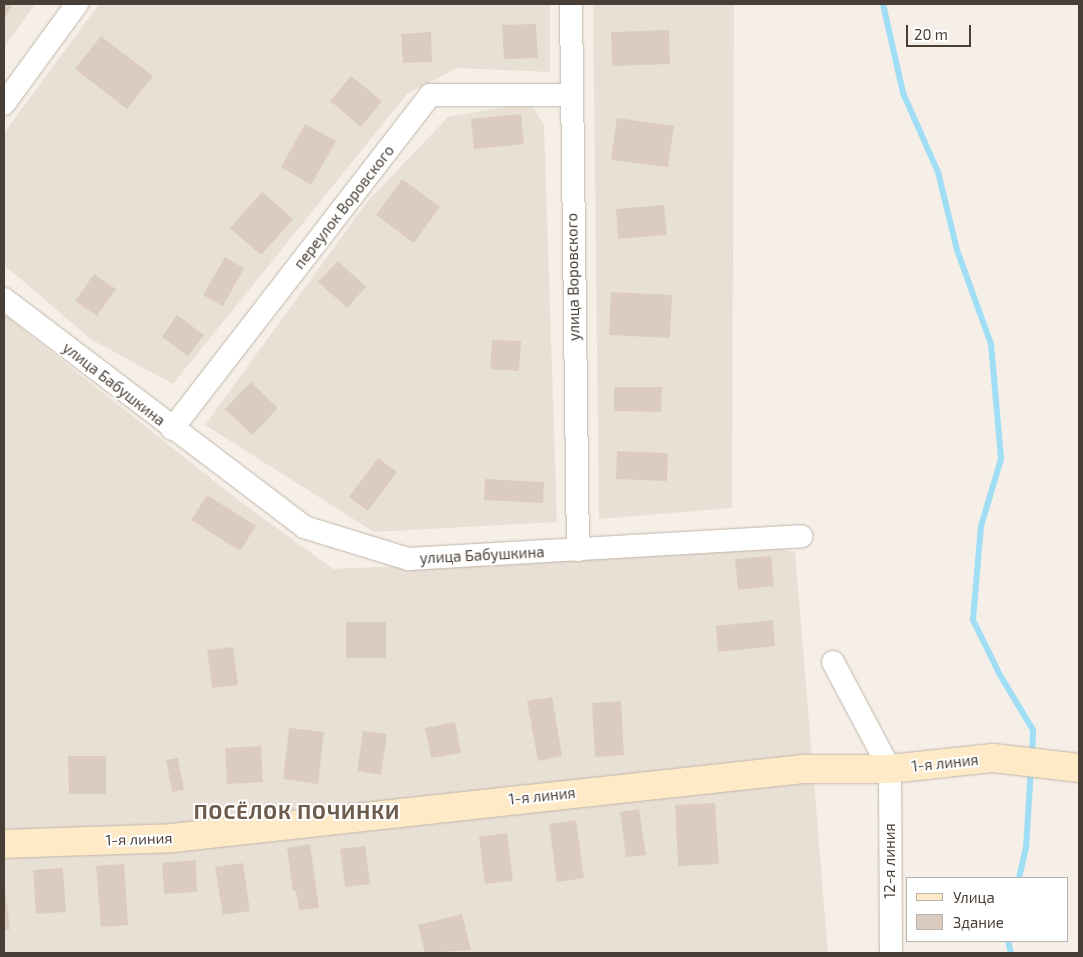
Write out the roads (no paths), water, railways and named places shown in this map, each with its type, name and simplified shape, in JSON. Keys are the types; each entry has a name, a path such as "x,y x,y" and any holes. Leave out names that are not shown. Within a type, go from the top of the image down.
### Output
{"street":[{"path":"4,104 77,4"},
{"name":"улица Воровского","path":"571,4 569,95 578,550"},
{"name":"переулок Воровского","path":"172,429 430,96 569,95"},
{"name":"улица Бабушкина","path":"4,299 172,429 304,527 408,560 801,536"},
{"path":"833,662 890,769"},
{"name":"1-я линия","path":"4,844 172,838 683,780 803,769 890,769 993,758 1079,768"},
{"name":"12-я линия","path":"890,769 891,953"}],"waterway":[{"path":"883,4 903,93 938,172 957,250 991,344 1001,459 981,526 973,620 1000,675 1033,730 1032,756"},
{"path":"1019,877 1026,848 1031,768"},
{"path":"1008,942 1011,953"}],"district":[{"name":"ПОСЁЛОК ПОЧИНКИ","path":"297,811"}]}
